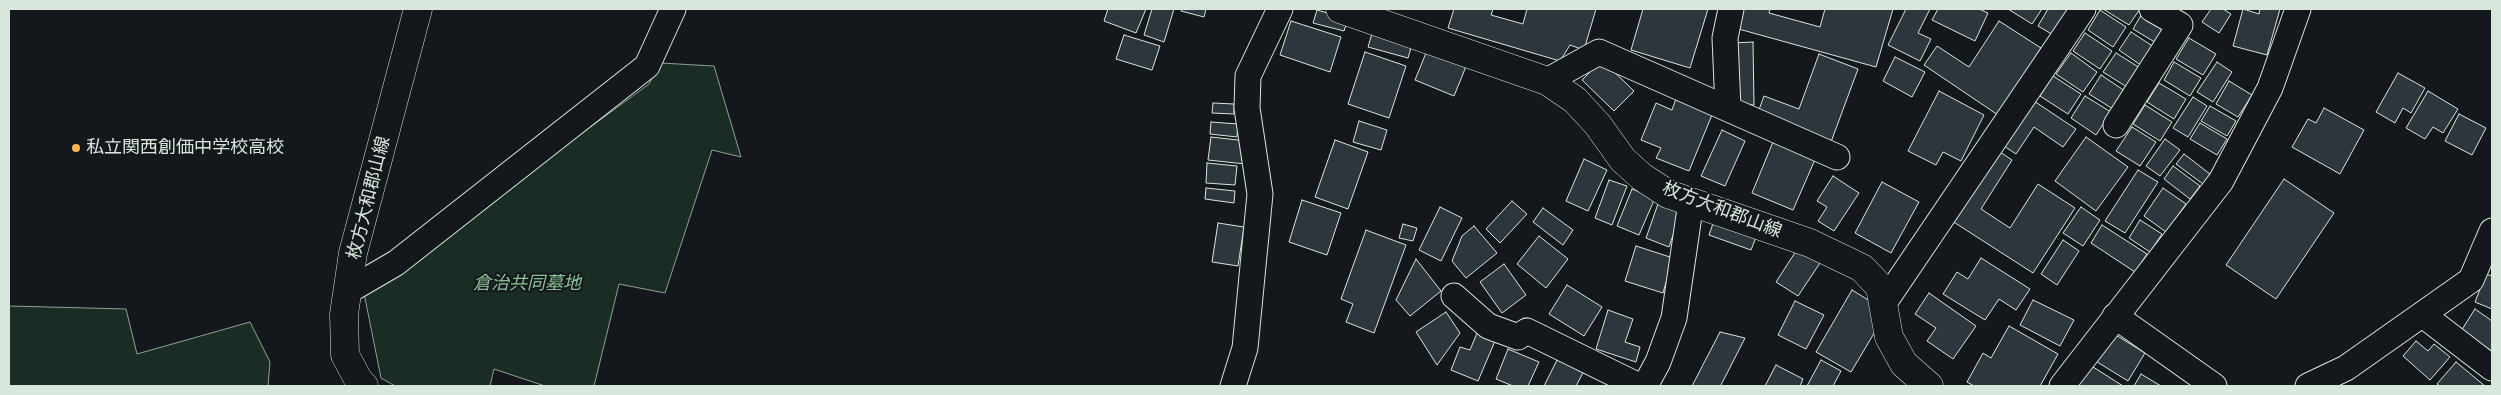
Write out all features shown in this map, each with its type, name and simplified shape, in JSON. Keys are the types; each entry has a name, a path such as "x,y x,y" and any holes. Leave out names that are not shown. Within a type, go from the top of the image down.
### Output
{"main road":[{"name":"枚方大和郡山線","path":"364,386 359,381 346,355 344,314 353,252 418,9"},
{"name":"枚方大和郡山線","path":"1340,9 1547,81 1575,100 1598,124 1623,160 1642,177 1668,194 1810,243 1862,268 1880,287 1889,337 1892,343 1904,364 1929,386"}],"street":[{"path":"348,290 396,263 647,66 673,9"},
{"path":"1233,386 1245,348 1260,194 1247,108 1248,76 1280,9"},
{"path":"1728,108 1725,38 1732,9"},
{"path":"1884,303 2083,9"},
{"path":"2116,125 2180,25 2152,9"},
{"path":"2062,386 2221,181 2270,88 2298,9"},
{"path":"1547,81 1599,52 1837,157"},
{"path":"1646,386 1658,362 1674,318 1691,202"},
{"path":"2308,386 2346,368 2471,280 2492,231"},
{"path":"1454,296 1488,326 1518,337 1528,331 1639,386"},
{"path":"2423,315 2492,368"},
{"path":"2115,316 2214,386"}],"green space":[{"name":"倉治共同墓地","path":"660,63 714,66 741,157 712,150 665,293 619,284 594,386 545,386 494,369 490,386 395,386 381,378 364,293 649,84"},
{"path":"9,306 126,309 137,354 250,322 270,362 268,386 9,386"}],"building":[{"path":"1108,9 1146,9 1136,33 1104,21"},
{"path":"1152,9 1174,9 1164,42 1144,35"},
{"path":"1182,9 1206,9 1204,17 1181,11"},
{"path":"1454,9 1493,9 1491,15 1523,24 1527,9 1596,9 1584,50 1570,45 1560,61 1448,28"},
{"path":"1643,9 1708,9 1690,68 1631,50"},
{"path":"1740,9 1770,9 1769,13 1820,27 1825,9 1893,9 1876,67 1735,28"},
{"path":"1906,9 1930,9 1918,33 1931,39 1920,61 1888,45"},
{"path":"1938,9 1979,9 1988,13 1975,41 1932,20"},
{"path":"2008,9 2042,9 2032,24"},
{"path":"2048,9 2072,9 2055,36 2038,26"},
{"path":"2103,9 2140,9 2129,25"},
{"path":"2211,9 2223,9 2231,14 2219,33 2202,22"},
{"path":"2243,9 2259,14 2260,9 2280,9 2267,55 2233,46"},
{"path":"1317,10 1348,19 1344,31 1313,23"},
{"path":"2100,10 2126,27 2113,47 2088,30"},
{"path":"2144,10 2169,24 2158,44 2133,29"},
{"path":"1291,21 1341,37 1330,72 1280,55"},
{"path":"1999,21 2041,48 1998,115 1924,65 1937,46 1969,67"},
{"path":"1373,30 1413,41 1408,58 1368,47"},
{"path":"2131,32 2154,47 2142,66 2119,50"},
{"path":"2085,33 2112,51 2100,69 2073,51"},
{"path":"1124,35 1160,46 1152,70 1116,59"},
{"path":"2189,38 2216,54 2203,75 2176,59"},
{"path":"1753,42 1754,105 1733,105 1732,43"},
{"path":"1428,48 1467,64 1454,96 1415,80"},
{"path":"1365,52 1406,66 1389,118 1348,104"},
{"path":"2071,53 2097,72 2083,92 2056,74"},
{"path":"2116,53 2140,68 2127,87 2103,72"},
{"path":"1819,54 1858,69 1831,142 1757,115 1764,96 1799,109"},
{"path":"1895,57 1925,72 1912,97 1883,81"},
{"path":"1602,60 1634,91 1614,111 1582,80"},
{"path":"2174,62 2201,78 2190,96 2164,80"},
{"path":"2217,62 2232,72 2213,102 2197,92"},
{"path":"2398,73 2425,88 2411,113 2403,108 2395,123 2376,112"},
{"path":"2101,75 2125,91 2113,109 2089,94"},
{"path":"2053,76 2081,94 2068,114 2040,96"},
{"path":"2229,81 2252,95 2238,117 2216,104"},
{"path":"2159,83 2186,99 2174,119 2147,102"},
{"path":"1939,91 1984,115 1961,161 1943,152 1936,165 1908,151"},
{"path":"2428,91 2458,109 2443,133 2433,127 2425,139 2406,128"},
{"path":"1677,96 1714,110 1689,171 1656,158 1661,148 1641,140 1656,103 1672,110"},
{"path":"2085,96 2111,112 2096,135 2071,118"},
{"path":"2193,97 2207,106 2188,137 2173,128"},
{"path":"2031,99 2076,129 2063,147 2034,127 2016,154 2001,144"},
{"path":"1213,103 1234,104 1234,114 1212,113"},
{"path":"2145,105 2172,122 2160,141 2133,124"},
{"path":"2210,106 2236,121 2227,136 2201,121"},
{"path":"2324,108 2364,130 2340,174 2292,147 2308,119 2316,123"},
{"path":"2459,114 2486,128 2472,155 2445,141"},
{"path":"1359,121 1387,130 1381,150 1353,142"},
{"path":"1211,122 1238,124 1237,137 1210,134"},
{"path":"2200,123 2227,139 2217,155 2190,139"},
{"path":"2132,127 2156,142 2140,166 2116,151"},
{"path":"1722,130 1745,141 1725,186 1701,176"},
{"path":"1211,137 1247,141 1245,164 1208,160"},
{"path":"1775,137 1817,155 1793,210 1752,193"},
{"path":"2086,137 2128,167 2096,211 2055,181"},
{"path":"2165,139 2180,150 2160,176 2146,166"},
{"path":"1335,140 1368,152 1348,209 1315,197"},
{"path":"1994,148 2012,160 1981,209 2010,228 2038,184 2075,208 2033,273 1949,219"},
{"path":"2184,154 2210,174 2203,184 2176,164"},
{"path":"1584,159 1607,170 1588,211 1566,201"},
{"path":"1207,163 1237,166 1235,185 1206,183"},
{"path":"2173,166 2200,186 2190,199 2164,179"},
{"path":"2138,170 2158,182 2125,233 2105,221"},
{"path":"1833,176 1859,193 1834,231 1818,221 1827,207 1817,201"},
{"path":"2284,179 2334,213 2276,299 2226,265"},
{"path":"1609,180 1627,186 1612,225 1595,218"},
{"path":"1882,182 1919,202 1891,253 1855,233"},
{"path":"1206,188 1235,191 1234,203 1205,199"},
{"path":"2163,188 2186,204 2166,232 2144,216"},
{"path":"1632,189 1655,198 1639,235 1617,226"},
{"path":"1302,200 1341,213 1327,255 1289,242"},
{"path":"1512,201 1527,214 1500,243 1486,229"},
{"path":"1658,204 1681,212 1669,247 1646,238"},
{"path":"1440,207 1462,218 1441,261 1419,250"},
{"path":"2081,207 2100,220 2083,246 2063,233"},
{"path":"1543,208 1573,230 1563,245 1533,222"},
{"path":"1715,218 1758,232 1751,250 1709,235"},
{"path":"2140,220 2162,234 2150,252 2129,238"},
{"path":"1218,223 1244,227 1238,266 1212,262"},
{"path":"1403,224 1417,228 1413,241 1399,238"},
{"path":"2102,225 2147,254 2135,272 2091,243"},
{"path":"1474,226 1497,253 1466,278 1452,261 1462,236"},
{"path":"1366,230 1406,245 1374,333 1346,322 1353,304 1341,299"},
{"path":"1539,236 1568,259 1546,288 1517,264"},
{"path":"2063,240 2079,251 2057,285 2041,274"},
{"path":"1636,246 1673,258 1663,293 1625,281"},
{"path":"1798,248 1820,263 1798,296 1776,282"},
{"path":"1981,258 2030,289 2016,310 1999,299 1985,320 1943,294 1957,272 1968,279"},
{"path":"1416,259 1441,291 1410,316 1396,300"},
{"path":"1504,264 1526,295 1502,313 1480,282"},
{"path":"2486,274 2492,276 2492,309 2475,302"},
{"path":"1567,285 1602,307 1584,336 1549,314"},
{"path":"1852,290 1878,306 1879,325 1851,372 1816,352"},
{"path":"1929,293 1976,326 1953,359 1927,341 1936,328 1915,314"},
{"path":"2033,300 2074,320 2060,346 2020,325"},
{"path":"1795,301 1824,315 1806,349 1778,335"},
{"path":"2475,309 2492,321 2492,351 2461,331"},
{"path":"1608,310 1633,319 1625,342 1640,347 1636,362 1596,349"},
{"path":"1446,312 1460,333 1437,365 1416,332"},
{"path":"2009,326 2058,354 2040,386 1974,386 1967,382 1983,353 1991,358"},
{"path":"1720,332 1745,338 1721,385 1723,386 1692,386"},
{"path":"2111,332 2145,353 2128,381 2094,360"},
{"path":"1477,333 1495,341 1478,381 1451,370 1460,347 1470,350"},
{"path":"2416,341 2428,351 2434,344 2450,357 2430,380 2403,356"},
{"path":"1508,349 1539,362 1528,386 1513,386 1496,379"},
{"path":"1558,358 1584,371 1576,386 1544,386"},
{"path":"1821,360 1841,371 1833,386 1807,386"},
{"path":"2456,362 2485,386 2440,386 2437,384"},
{"path":"1776,365 1803,379 1800,386 1765,386"},
{"path":"2090,365 2123,386 2077,386"},
{"path":"2141,374 2161,386 2134,386"}],"place":[{"name":"私立関西創価中学校高校","path":"76,148"}]}
